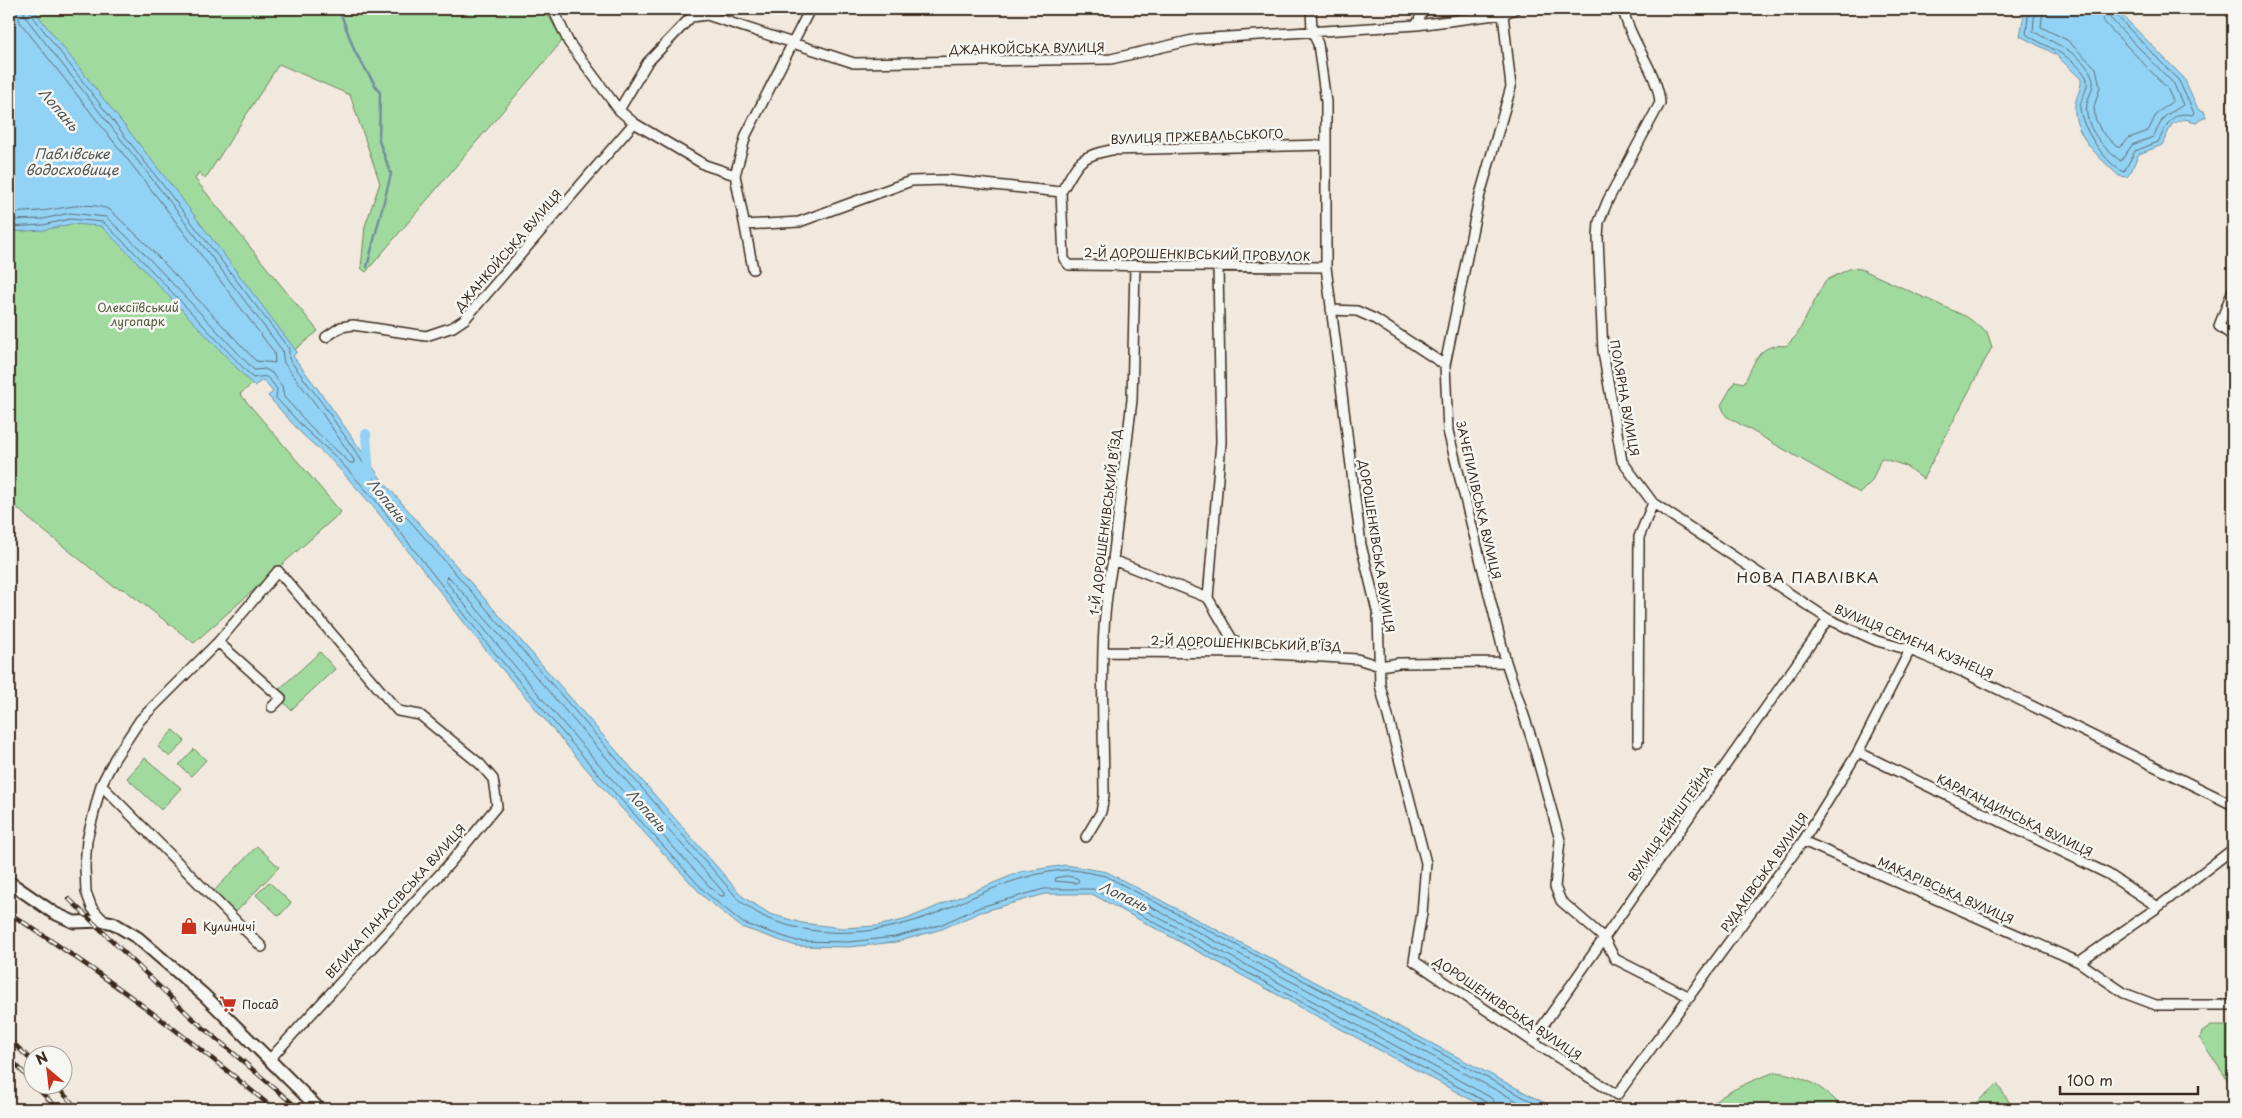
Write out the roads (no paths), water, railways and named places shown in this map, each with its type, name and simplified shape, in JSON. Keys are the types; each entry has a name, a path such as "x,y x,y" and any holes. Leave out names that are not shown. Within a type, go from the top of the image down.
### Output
{"street":[{"path":"553,9 569,43 619,110 634,124 705,165 735,175"},
{"path":"753,269 735,175 746,135 810,9"},
{"name":"ДОРОШЕНКІВСЬКА ВУЛИЦЯ","path":"1311,9 1312,31 1318,44 1326,102 1324,145 1326,267 1362,545 1378,615 1380,685 1426,863 1422,913 1414,961 1532,1041 1617,1095"},
{"path":"1417,25 1424,9"},
{"name":"ДЖАНКОЙСЬКА ВУЛИЦЯ","path":"619,110 647,63 691,17 707,15 854,63 1111,59 1197,39 1417,25 1503,14 1515,9"},
{"name":"ПОЛЯРНА ВУЛИЦЯ","path":"1623,9 1634,42 1659,90 1660,103 1608,200 1599,222 1603,352 1622,462 1653,503"},
{"name":"ЗАЧЕПИЛІВСЬКА ВУЛИЦЯ","path":"1503,14 1511,87 1479,198 1445,365 1448,431 1506,662 1532,740 1560,840 1555,887 1561,901 1604,938 1615,958 1690,997"},
{"name":"ДЖАНКОЙСЬКА ВУЛИЦЯ","path":"326,337 341,327 364,326 426,336 453,327 465,319 634,124"},
{"name":"ВУЛИЦЯ ПРЖЕВАЛЬСЬКОГО","path":"1061,192 1082,159 1092,154 1112,150 1324,145"},
{"path":"745,225 798,222 911,181 946,180 1061,192"},
{"name":"2-Й ДОРОШЕНКІВСЬКИЙ ПРОВУЛОК","path":"1061,192 1064,259 1069,265 1326,267"},
{"name":"1-Й ДОРОШЕНКІВСЬКИЙ В’ЇЗД","path":"1086,837 1101,812 1104,796 1104,652 1108,582 1132,400 1134,265"},
{"path":"1218,266 1221,442 1208,598 1232,639 1257,653"},
{"path":"2233,290 2218,326 2233,336"},
{"path":"1331,310 1357,311 1375,319 1445,365"},
{"path":"1638,742 1639,537 1653,503"},
{"name":"ВУЛИЦЯ СЕМЕНА КУЗНЕЦЯ","path":"1653,503 1828,619 1877,641 1910,650 1962,672 2233,805"},
{"path":"1112,560 1208,598"},
{"name":"ВЕЛИКА ПАНАСІВСЬКА ВУЛИЦЯ","path":"104,921 92,908 86,892 85,866 87,840 101,785 115,758 140,720 218,642 278,571 398,710 420,715 480,764 493,779 496,787 497,806 452,862 270,1059"},
{"name":"ВУЛИЦЯ ЕЙНШТЕЙНА","path":"1532,1041 1828,619"},
{"path":"218,642 281,698 272,707"},
{"name":"РУДАКІВСЬКА ВУЛИЦЯ","path":"1617,1095 1803,841 1858,752 1910,650"},
{"name":"2-Й ДОРОШЕНКІВСЬКИЙ В’ЇЗД","path":"1104,652 1257,653 1357,659 1380,666 1399,663 1506,662"},
{"name":"КАРАГАНДИНСЬКА ВУЛИЦЯ","path":"1858,752 2108,874 2158,907"},
{"path":"101,785 262,947"},
{"name":"МАКАРІВСЬКА ВУЛИЦЯ","path":"1803,841 2079,962 2124,993 2156,1005 2233,1004"},
{"path":"2079,962 2158,907 2233,849"},
{"path":"9,882 41,905 74,922 104,921 124,928 138,938 204,995 319,1109"}],"water":[{"path":"9,9 33,9 179,195 297,352 293,356 381,479 743,897 770,914 802,923 842,928 876,926 904,920 1020,872 1066,865 1107,872 1556,1109 1488,1109 1092,894 1045,894 981,912 942,929 896,942 849,947 796,946 741,927 703,896 601,786 485,649 372,505 333,462 302,434 268,396 273,392 263,380 254,386 101,226 71,224 44,230 9,232"},
{"path":"2025,9 2116,9 2184,78 2198,109 2204,111 2206,117 2196,122 2184,119 2172,124 2162,145 2139,154 2127,177 2119,176 2096,154 2078,126 2075,116 2075,105 2081,86 2081,79 2055,54 2020,36"}],"waterway":[{"path":"339,9 355,52 380,93 379,141 391,174 367,267"},
{"name":"Лопань","path":"366,434 369,475"}],"railway":[{"path":"69,899 192,1018 299,1109"},
{"path":"9,913 144,1007 274,1109"},
{"path":"9,1039 22,1051"},
{"path":"9,1057 22,1071"},
{"path":"45,1096 58,1109"},
{"path":"66,1096 78,1109"}],"place":[{"name":"Кулиничі","path":"189,926"},
{"name":"Посад","path":"228,1004"}],"district":[{"name":"НОВА ПАВЛІВКА","path":"1808,576"}],"water label":[{"name":"Павлівське водосховище","path":"72,162"}],"park label":[{"name":"Олексіївський лугопарк","path":"138,314"}]}
